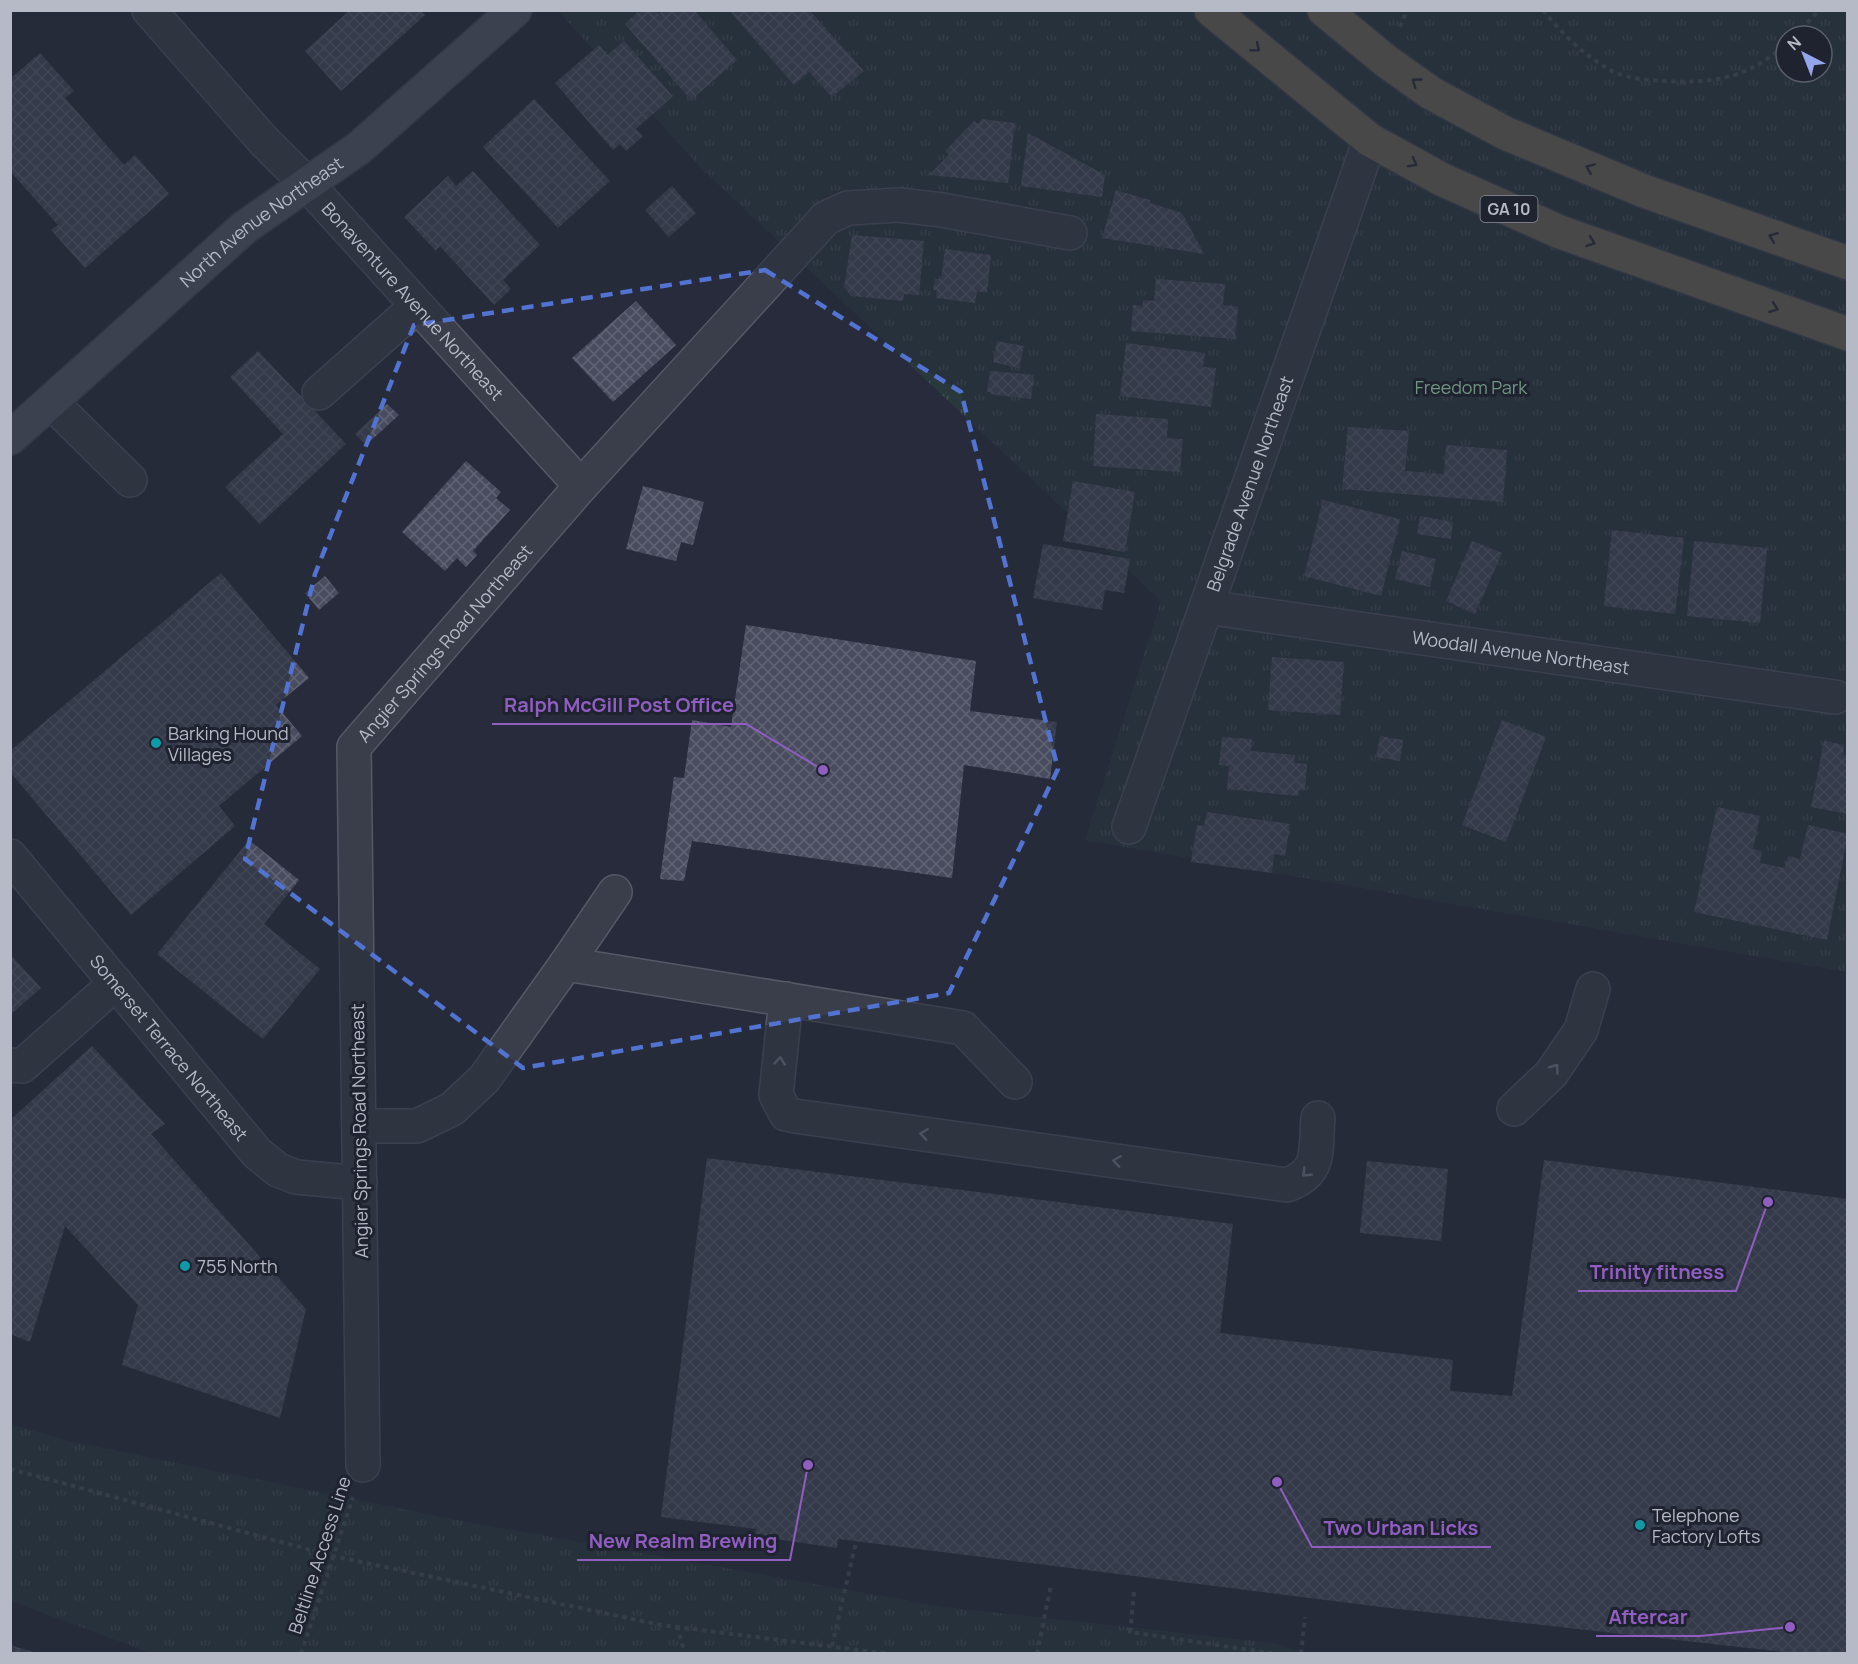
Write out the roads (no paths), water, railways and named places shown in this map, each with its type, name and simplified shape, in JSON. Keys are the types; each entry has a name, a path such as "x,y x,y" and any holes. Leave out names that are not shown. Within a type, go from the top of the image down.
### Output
{"highway":[{"name":"GA 10","path":"1211,10 1370,140 1443,180 1560,232 1848,334"},
{"path":"1324,10 1386,61 1431,93 1505,133 1644,191 1848,263"}],"main road":[{"name":"North Avenue Northeast","path":"10,438 245,227 359,148 514,10"}],"street":[{"name":"Bonaventure Avenue Northeast","path":"149,10 263,140 307,184 581,486"},
{"name":"Belgrade Avenue Northeast","path":"1129,827 1370,140"},
{"name":"Angier Springs Road Northeast","path":"363,1465 354,747 581,486 826,218 848,208 899,205 942,210 1070,233"},
{"path":"319,393 417,306"},
{"path":"51,402 129,480"},
{"name":"Woodall Avenue Northeast","path":"1206,608 1835,697"},
{"name":"Somerset Terrace Northeast","path":"10,856 256,1153 278,1170 296,1177 360,1183"},
{"path":"359,1126 417,1126 452,1109 484,1079 615,892"},
{"path":"566,964 963,1028 1015,1082"},
{"path":"10,1065 22,1066 116,983"},
{"path":"1514,1109 1551,1074 1581,1030 1593,989"},
{"path":"786,999 776,1095 786,1113 795,1116 1287,1185 1303,1179 1313,1166 1318,1118"}],"place":[{"name":"Barking Hound Villages","path":"156,743"},
{"name":"Ralph McGill Post Office","path":"823,770"},
{"name":"Trinity fitness","path":"1768,1202"},
{"name":"755 North","path":"185,1266"},
{"name":"New Realm Brewing","path":"808,1465"},
{"name":"Two Urban Licks","path":"1277,1482"},
{"name":"Telephone Factory Lofts","path":"1640,1525"},
{"name":"Aftercar","path":"1790,1627"}],"park label":[{"name":"Freedom Park","path":"1471,387"}]}
